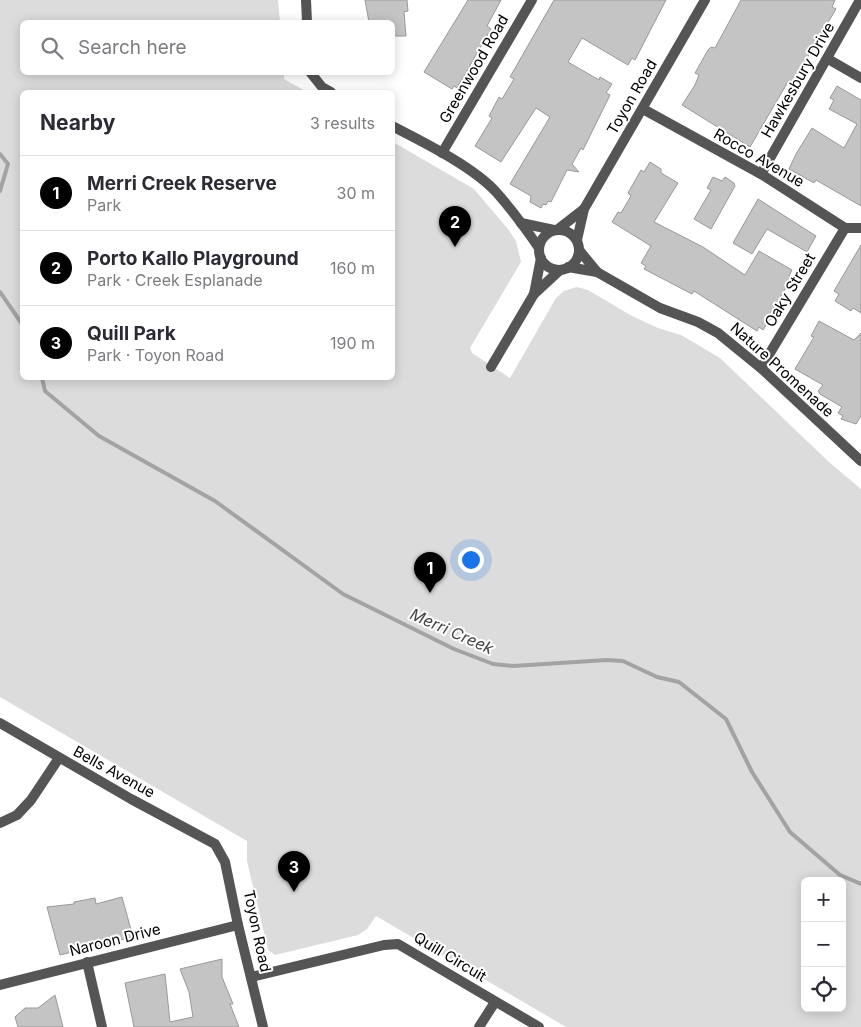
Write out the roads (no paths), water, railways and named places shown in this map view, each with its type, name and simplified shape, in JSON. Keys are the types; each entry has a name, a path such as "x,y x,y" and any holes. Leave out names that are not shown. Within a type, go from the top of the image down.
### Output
{"street":[{"path":"306,0 307,20"},
{"name":"Greenwood Road","path":"442,153 532,0"},
{"name":"Toyon Road","path":"578,245 584,209 705,0"},
{"name":"Hawkesbury Drive","path":"761,174 860,0"},
{"path":"828,59 861,78"},
{"path":"312,75 322,87 327,90"},
{"name":"Rocco Avenue","path":"643,109 761,174 845,228"},
{"path":"395,128 442,153 496,192 522,223 549,267 564,268"},
{"name":"Toyon Road","path":"556,230 584,209"},
{"path":"491,367 534,294 576,260 578,245 569,232 522,223"},
{"path":"845,228 861,228"},
{"name":"Oaky Street","path":"761,368 845,228"},
{"path":"534,294 544,236 556,230"},
{"name":"Nature Promenade","path":"578,245 597,272"},
{"name":"Nature Promenade","path":"564,268 597,272 660,308 698,322 718,333 761,368 860,457"},
{"name":"Bells Avenue","path":"0,723 131,800 215,844"},
{"path":"0,823 18,815 31,800 59,758"},
{"name":"Toyon Road","path":"215,844 225,862 263,1027"},
{"name":"Naroon Drive","path":"0,985 238,925"},
{"name":"Quill Circuit","path":"251,977 384,945 398,944 539,1027"},
{"path":"87,962 102,1027"},
{"path":"479,1027 495,1002"}],"waterway":[{"name":"Merri Creek","path":"0,154 8,164 0,191"},
{"name":"Merri Creek","path":"0,292 20,321"},
{"name":"Merri Creek","path":"42,380 45,391 99,436 215,501 343,594 454,649 493,664 513,666 607,660 623,661 657,677 679,682 726,719 752,772 790,832 840,875 861,884"}],"place":[{"name":"Porto Kallo Playground","path":"455,247"},
{"name":"Merri Creek Reserve","path":"430,593"},
{"name":"Quill Park","path":"294,892"}]}
